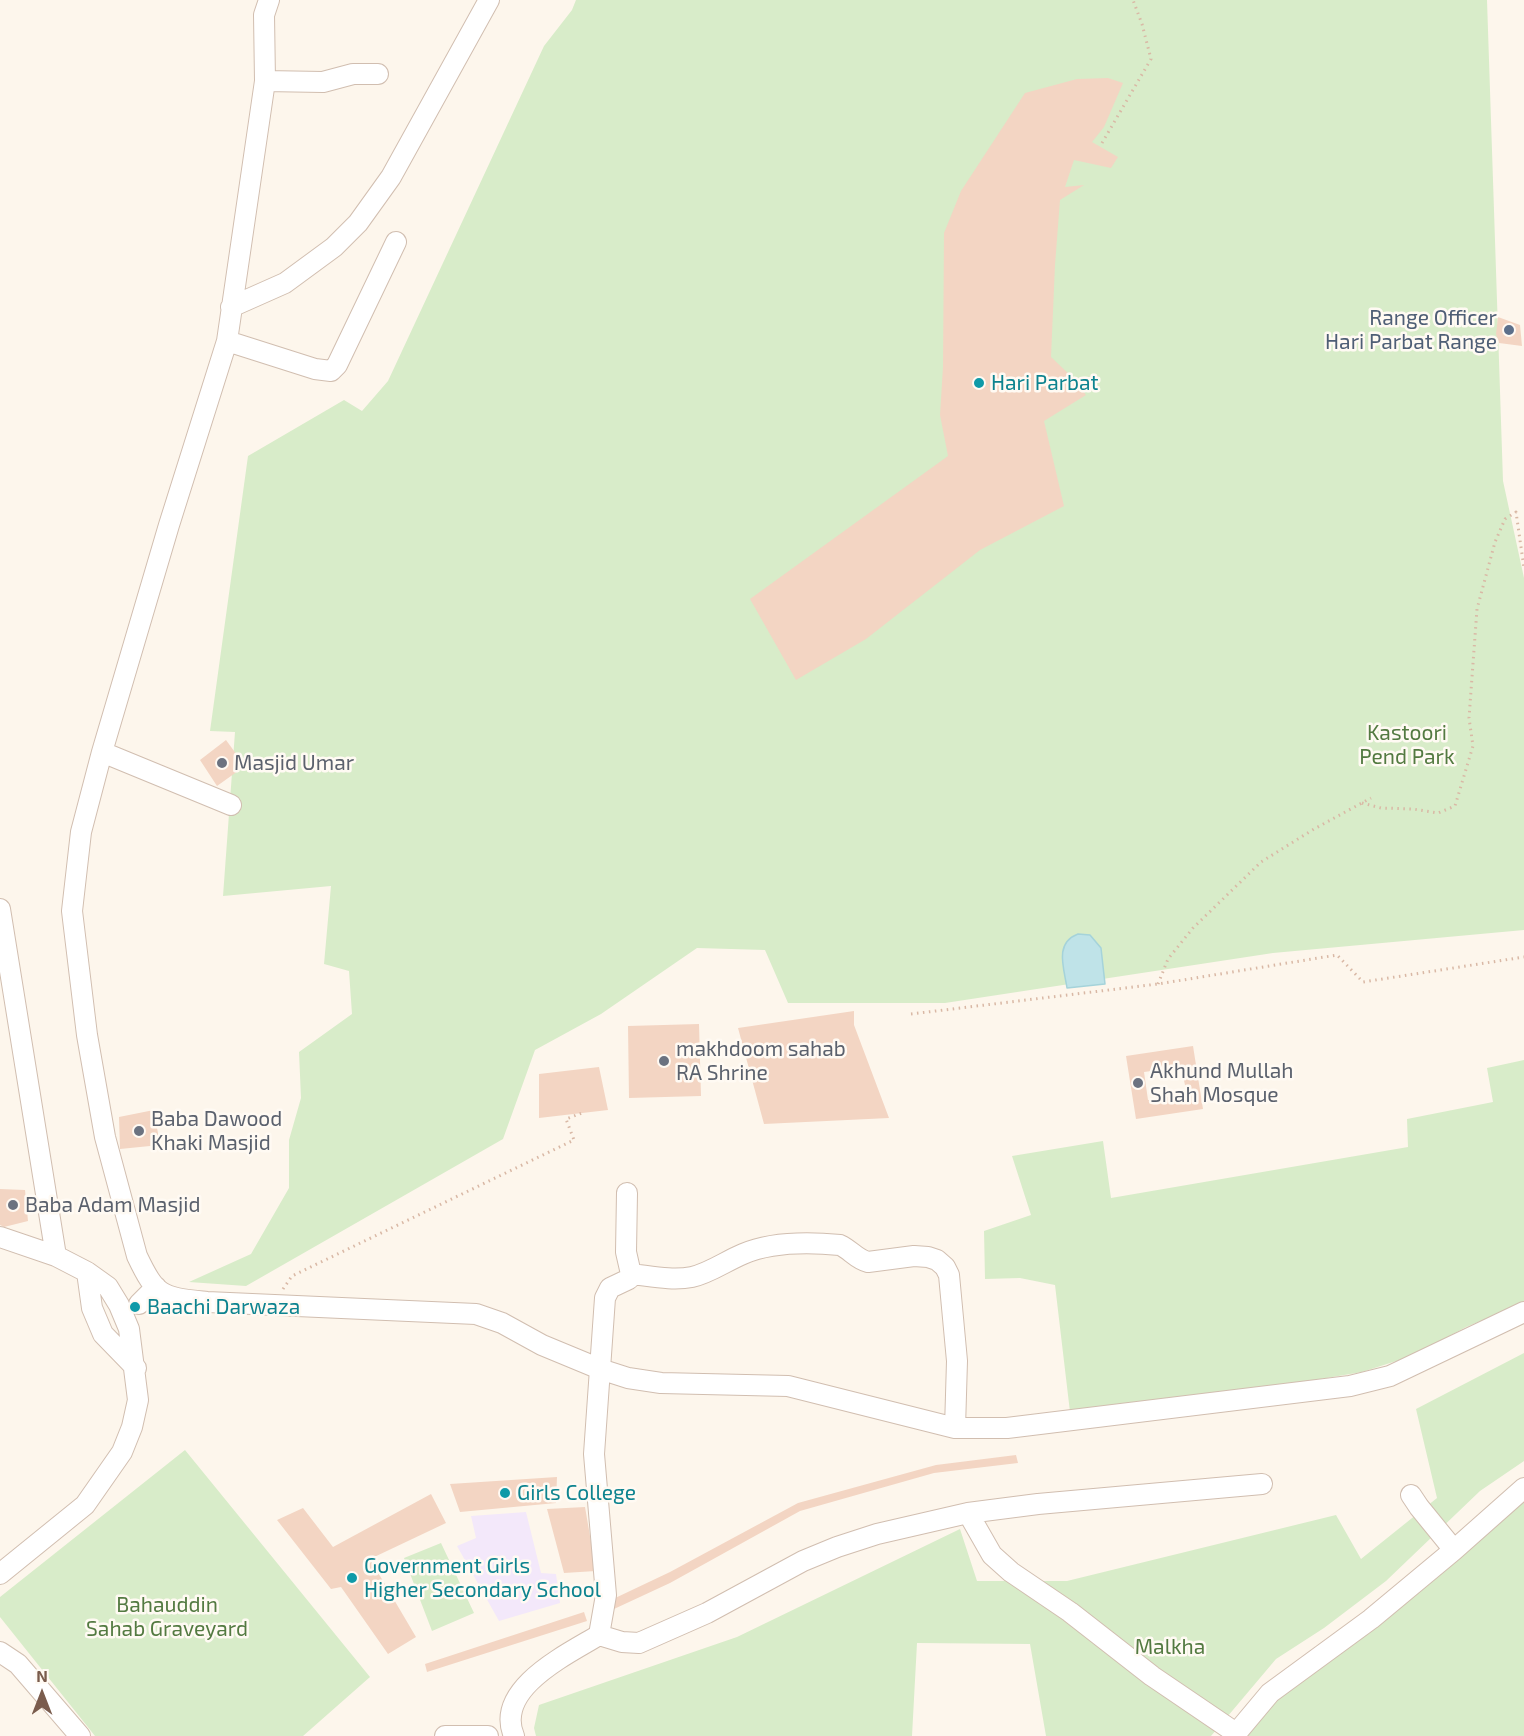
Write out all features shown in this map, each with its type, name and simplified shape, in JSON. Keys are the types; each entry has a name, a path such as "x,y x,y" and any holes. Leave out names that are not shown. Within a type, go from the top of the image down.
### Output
{"street":[{"path":"269,0 264,15 265,81 227,341 169,525 102,752 81,832 72,911 87,1035 105,1137 137,1256 145,1273 159,1292 177,1299 207,1302 476,1314 502,1323 542,1345 628,1378 661,1383 788,1386 955,1428 1007,1428 1350,1386 1390,1376 1524,1312"},
{"path":"231,307 285,283 334,247 358,223 391,177 489,0"},
{"path":"265,81 323,82 353,74 378,74"},
{"path":"227,341 315,369 331,371 337,365 396,242"},
{"path":"102,752 231,805"},
{"path":"0,909 56,1256"},
{"path":"599,1635 606,1595 594,1454 607,1293 614,1285 629,1279 631,1274 626,1242 627,1193"},
{"path":"0,1237 56,1256 87,1272 108,1287 131,1310"},
{"path":"631,1274 690,1278 744,1253 766,1247 795,1244 840,1245 861,1260 868,1262 914,1256 937,1260 945,1267 951,1284 957,1361 955,1428"},
{"path":"87,1272 92,1308 103,1334 136,1368"},
{"path":"0,1574 86,1505 122,1452 132,1427 138,1400 136,1368 129,1329 131,1310 156,1287"},
{"path":"445,1736 488,1736 512,1732 511,1709 524,1685 599,1635 622,1642 639,1643 707,1613 803,1561 877,1534 968,1514 1095,1498 1262,1484"},
{"path":"968,1514 992,1555 1011,1572 1070,1612 1152,1676 1235,1734 1270,1693 1371,1619 1524,1488"},
{"path":"1411,1495 1454,1550"},
{"path":"0,1652 18,1664 80,1736"}],"path":[{"path":"1102,143 1151,59 1133,0"},
{"path":"1362,803 1381,808 1413,809 1438,813 1455,806 1473,746 1469,718 1477,609 1495,542 1505,519 1516,512 1524,568"},
{"path":"1158,984 1168,958 1193,928 1261,862 1371,798"},
{"path":"910,1014 1158,984 1337,955 1363,982 1524,957"},
{"path":"272,1304 292,1276 574,1140 566,1119 582,1113"}],"shaded area":[{"path":"526,1512 541,1573 556,1574 560,1603 499,1621 457,1546 476,1538 471,1516"}],"green space":[{"name":"Hari Parbat","path":"576,0 1487,0 1503,481 1524,578 1524,930 1273,953 945,1003 788,1003 765,950 697,948 601,1014 535,1050 503,1139 246,1286 189,1282 251,1254 289,1188 289,1140 301,1098 299,1052 352,1014 349,971 324,964 331,886 223,896 235,732 210,731 248,456 344,400 362,411 388,381 544,46 572,10"},
{"path":"1524,1060 1524,1303 1466,1327 1415,1355 1362,1372 1267,1388 1070,1412 1055,1285 1020,1278 985,1279 984,1231 1031,1215 1012,1156 1103,1141 1111,1198 1408,1147 1407,1119 1493,1102 1487,1068"},
{"name":"Malkha","path":"1524,1353 1524,1461 1480,1491 1386,1581 1324,1628 1276,1659 1211,1736 1046,1736 1030,1644 917,1643 912,1736 536,1736 534,1728 539,1705 737,1637 960,1529 977,1581 1067,1581 1336,1515 1361,1559 1437,1498 1416,1409"},
{"name":"Bahauddin Sahab Graveyard","path":"185,1450 370,1677 303,1736 95,1736 0,1617 0,1597"},
{"path":"1524,1498 1524,1736 1240,1736 1267,1701"},
{"path":"441,1543 474,1613 432,1631 404,1558"}],"water":[{"path":"1078,934 1090,935 1101,948 1105,984 1067,988 1063,950 1066,943"}],"building":[{"path":"1108,78 1123,83 1104,127 1092,142 1118,157 1111,168 1074,160 1065,187 1084,185 1060,200 1051,357 1073,378 1086,395 1044,421 1064,506 980,550 866,639 796,680 750,599 948,456 940,415 943,367 944,233 961,191 1025,93 1077,79"},
{"name":"Range Officer Hari Parbat Range","path":"1498,317 1520,325 1522,346 1499,343 1496,334"},
{"name":"Masjid Umar","path":"226,740 245,766 217,786 200,760"},
{"path":"854,1011 854,1025 889,1118 764,1124 738,1028"},
{"name":"makhdoom sahab RA Shrine","path":"699,1024 701,1096 629,1098 628,1026"},
{"name":"Akhund Mullah Shah Mosque","path":"1193,1046 1203,1109 1136,1119 1126,1056","holes":["1181,1067 1187,1094 1148,1100 1144,1072"]},
{"path":"599,1067 608,1110 539,1118 539,1074"},
{"name":"Baba Dawood Khaki Masjid","path":"154,1110 160,1145 120,1149 119,1117"},
{"name":"Baba Adam Masjid","path":"0,1189 25,1190 28,1221 4,1227 0,1225"},
{"path":"1016,1455 1018,1463 934,1473 800,1511 670,1583 614,1609 611,1600 670,1572 798,1503 936,1465"},
{"name":"Girls College","path":"557,1477 556,1503 460,1512 450,1484"},
{"name":"Government Girls Higher Secondary School","path":"431,1494 446,1523 370,1559 416,1637 388,1654 341,1587 331,1589 277,1520 303,1508 333,1547"},
{"name":"Girls College","path":"585,1507 596,1571 564,1573 547,1509"},
{"path":"584,1612 587,1621 427,1672 425,1664"}],"place":[{"name":"Range Officer Hari Parbat Range","path":"1509,330"},
{"name":"Hari Parbat","path":"979,383"},
{"name":"Masjid Umar","path":"222,763"},
{"name":"makhdoom sahab RA Shrine","path":"664,1061"},
{"name":"Akhund Mullah Shah Mosque","path":"1138,1083"},
{"name":"Baba Dawood Khaki Masjid","path":"139,1131"},
{"name":"Baba Adam Masjid","path":"13,1205"},
{"name":"Baachi Darwaza","path":"135,1307"},
{"name":"Girls College","path":"505,1493"},
{"name":"Government Girls Higher Secondary School","path":"352,1578"}],"park label":[{"name":"Kastoori Pend Park","path":"1407,745"}]}
